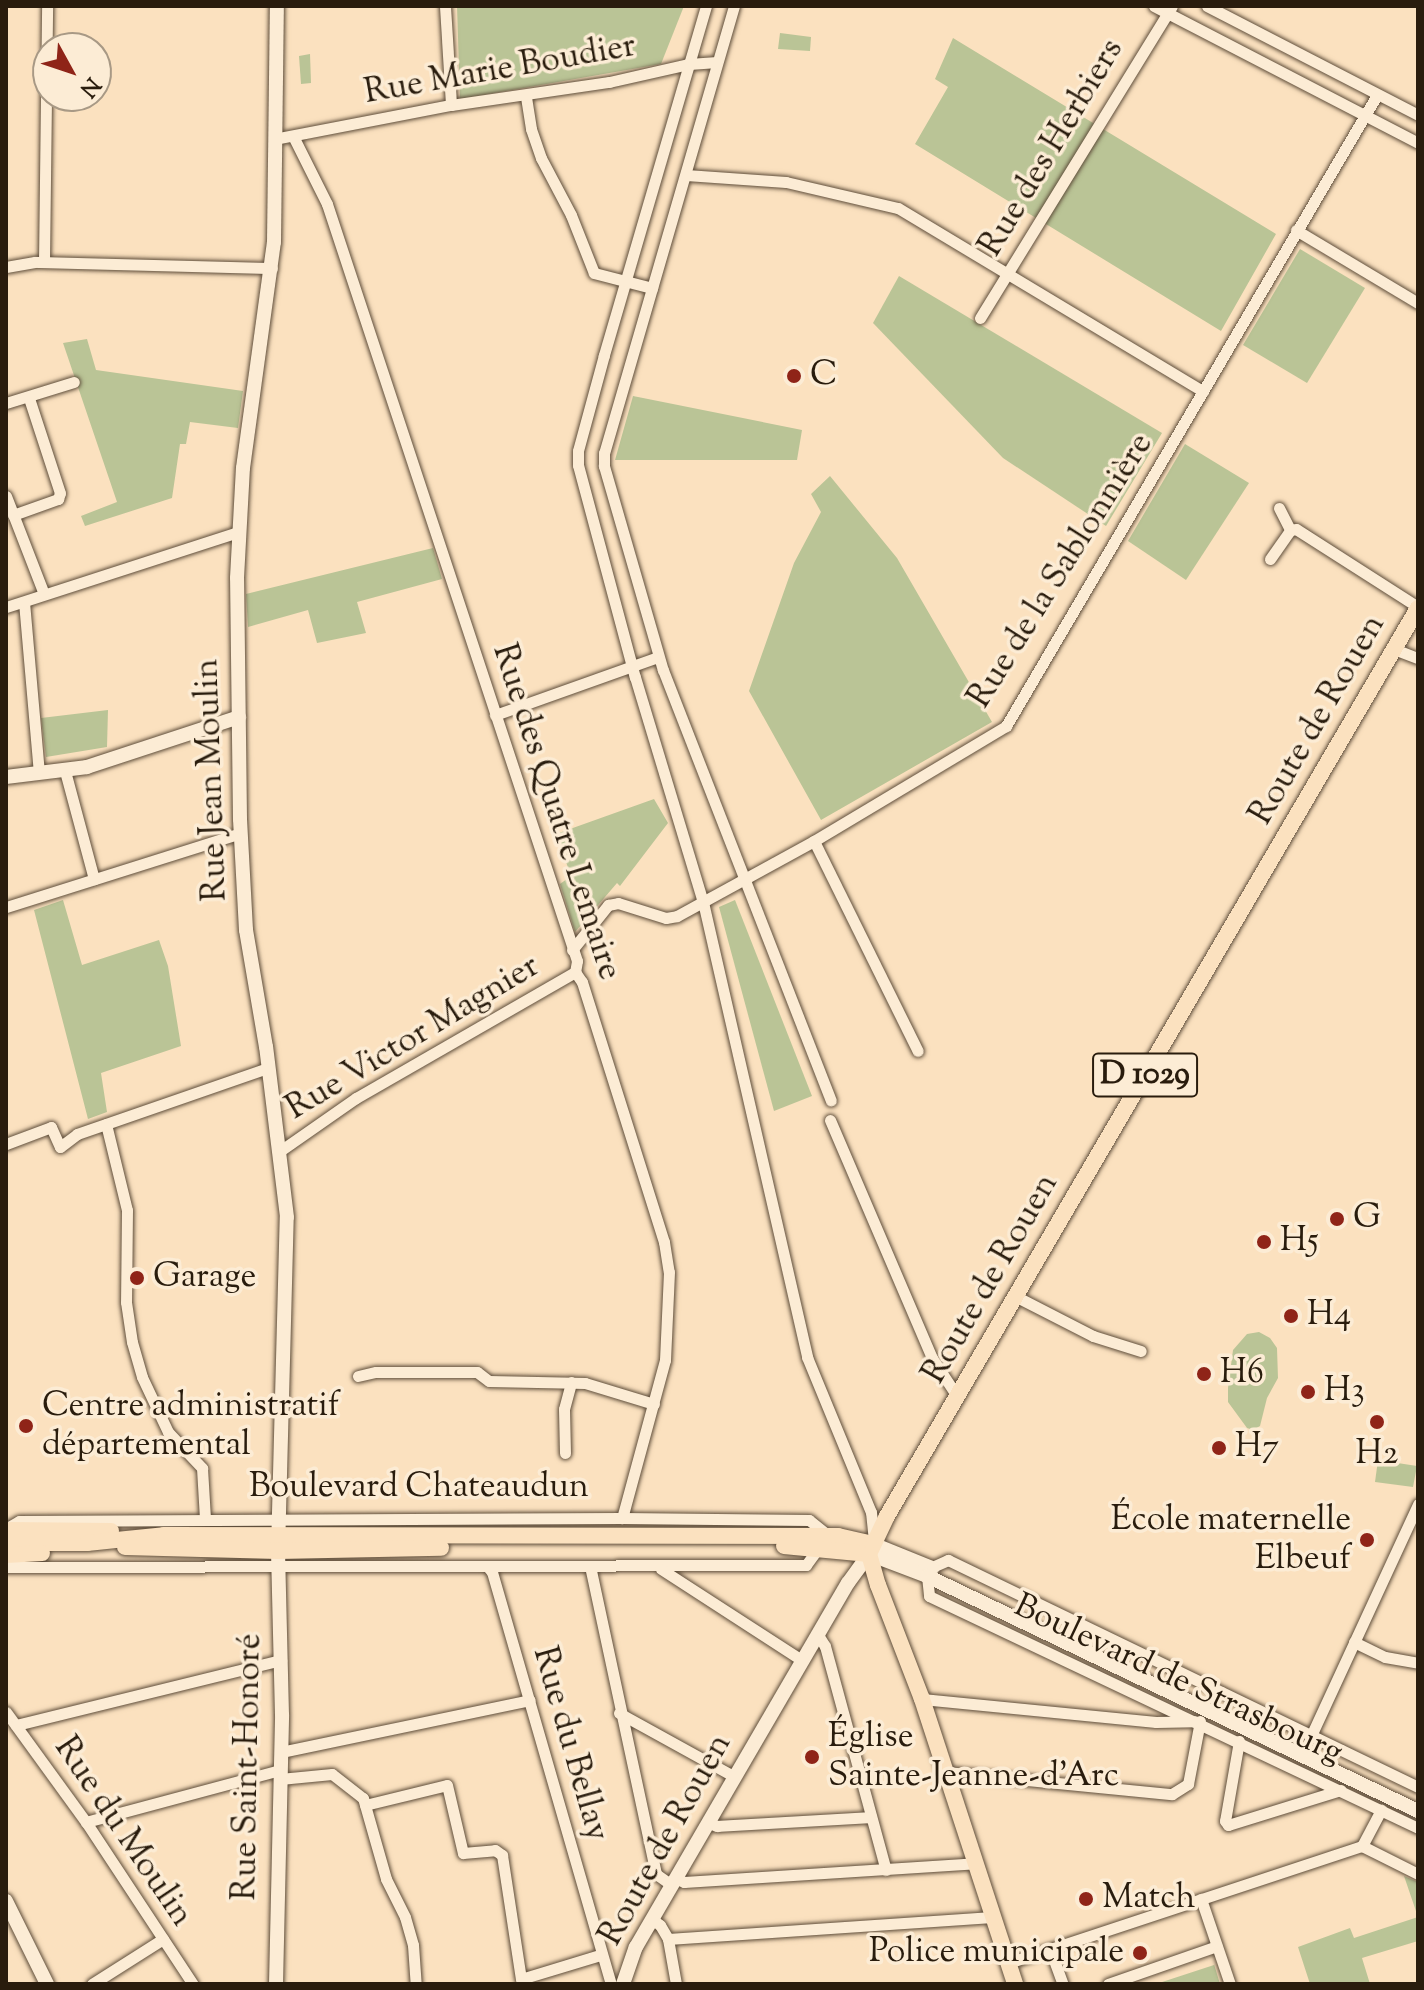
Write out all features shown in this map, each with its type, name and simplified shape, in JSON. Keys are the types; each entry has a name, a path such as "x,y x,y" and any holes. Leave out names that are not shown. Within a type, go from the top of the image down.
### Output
{"main road":[{"name":"Rue Jean Moulin","path":"277,6 276,211 272,268 243,468 238,532 240,833 246,930 280,1151 287,1217 278,1551"},
{"name":"Route de Rouen","path":"623,1984 636,1947 652,1919 871,1549 1015,1296 1418,608"},
{"path":"6,777 65,771 129,755 239,717"},
{"path":"6,1529 89,1531"},
{"name":"Boulevard Chateaudun","path":"6,1543 89,1531 160,1543 278,1551 824,1541 851,1537 871,1549"},
{"path":"6,1555 160,1543"},
{"path":"871,1549 878,1585 922,1699 1015,1984"},
{"name":"Boulevard de Strasbourg","path":"871,1549 929,1572 1418,1804"},
{"name":"Rue Saint-Honoré","path":"276,1984 281,1752 278,1551"},
{"name":"Boulevard de Strasbourg","path":"929,1572 1418,1811"},
{"path":"6,1901 47,1984"}],"street":[{"path":"44,262 47,6"},
{"path":"445,6 451,105"},
{"path":"706,6 578,451 578,465 632,666 703,902 807,1357 871,1512 871,1549"},
{"path":"734,6 604,453 604,466 658,657 831,1100"},
{"path":"1154,6 1170,10 1418,143"},
{"path":"1207,6 1418,115"},
{"name":"Rue des Herbiers","path":"980,318 1170,10"},
{"name":"Rue Marie Boudier","path":"274,139 451,105 526,97 689,64 717,62"},
{"name":"Rue de la Sablonnière","path":"572,950 608,905 618,903 666,918 703,902 814,841 1006,726 1377,95"},
{"path":"526,97 531,129 541,158 571,215 594,273 652,288"},
{"name":"Rue des Quatre Lemaire","path":"293,136 327,204 577,961 575,972 582,982 664,1242 669,1317 665,1360 622,1518"},
{"path":"686,175 786,182 898,208 1203,391"},
{"path":"1296,230 1418,303"},
{"path":"6,267 44,262 272,268"},
{"path":"6,403 74,382"},
{"path":"13,515 58,499 60,493 29,398"},
{"path":"6,496 44,594"},
{"path":"1279,508 1290,530"},
{"path":"1270,559 1290,530 1296,529 1418,608"},
{"path":"6,607 238,532"},
{"path":"24,602 39,772"},
{"path":"1394,649 1418,658"},
{"path":"495,715 658,657"},
{"path":"65,771 94,879"},
{"path":"6,907 240,833"},
{"path":"814,841 918,1051"},
{"name":"Rue Victor Magnier","path":"280,1151 356,1098 575,972"},
{"path":"6,1144 51,1127 60,1147 68,1138 268,1068"},
{"path":"830,1120 932,1358 957,1396"},
{"path":"106,1124 127,1210 126,1302 132,1342 142,1377 168,1432 202,1468 205,1518"},
{"path":"1015,1296 1093,1336 1141,1351"},
{"path":"358,1376 376,1372 477,1372 489,1381 571,1382 654,1404"},
{"path":"565,1453 564,1409 571,1382"},
{"path":"1310,1738 1418,1504"},
{"name":"Boulevard Chateaudun","path":"6,1567 278,1551 487,1566 806,1565 824,1541 809,1520 205,1518 89,1531"},
{"name":"Boulevard de Strasbourg","path":"1418,1787 1310,1738 948,1560 929,1572 929,1596 1200,1721 1418,1828"},
{"name":"Rue du Bellay","path":"487,1566 492,1572 530,1700 600,1955 611,1984"},
{"path":"590,1566 619,1713 656,1874 684,1882 975,1863"},
{"path":"653,1566 671,1573 803,1661"},
{"path":"818,1635 825,1646 886,1870"},
{"path":"1354,1642 1385,1657 1418,1663"},
{"path":"16,1725 281,1660"},
{"path":"922,1699 1156,1722 1200,1721 1188,1784 1172,1794 946,1772"},
{"path":"281,1752 530,1700"},
{"name":"Rue du Moulin","path":"6,1712 86,1822 193,1984"},
{"path":"619,1713 735,1777"},
{"path":"1239,1741 1225,1821 1235,1826 1341,1790"},
{"path":"86,1822 280,1774 332,1774 363,1798 386,1879 409,1931 416,1984"},
{"path":"365,1805 447,1785 463,1853 495,1850 502,1855 521,1979 600,1955"},
{"path":"1008,1963 1362,1846 1381,1810"},
{"path":"709,1823 717,1826 871,1817"},
{"path":"1362,1846 1418,1874"},
{"path":"1201,1899 1230,1984"},
{"path":"668,1939 992,1917"},
{"path":"652,1919 660,1925 668,1939 676,1984"},
{"path":"92,1984 163,1939"},
{"path":"1108,1984 1217,1946"},
{"path":"1050,1949 1063,1984"}],"green space":[{"path":"457,6 684,6 661,64 460,99"},
{"path":"780,33 811,37 810,51 778,49"},
{"path":"953,38 1276,234 1221,331 915,144 948,87 935,79"},
{"path":"310,54 311,83 301,84 299,56"},
{"path":"1300,249 1365,288 1307,383 1243,345"},
{"path":"899,276 1162,433 1106,526 1003,458 873,323"},
{"path":"87,339 96,370 243,391 238,428 190,422 186,444 180,444 172,498 85,526 81,516 117,502 63,343"},
{"path":"633,396 802,430 797,460 615,460"},
{"path":"1185,444 1249,483 1186,580 1128,541"},
{"path":"830,476 897,558 992,722 821,820 749,691 794,563 821,512 811,494"},
{"path":"433,548 442,579 357,602 366,633 317,643 308,610 248,627 246,594"},
{"path":"108,710 107,747 46,757 41,718"},
{"path":"654,799 668,823 620,886 617,883 575,932 560,884 571,876 556,834"},
{"path":"63,900 82,965 159,940 168,966 181,1046 101,1073 107,1112 88,1119 34,910"},
{"path":"735,900 812,1096 774,1111 719,907"},
{"path":"1259,1332 1270,1338 1277,1348 1278,1378 1267,1398 1260,1426 1253,1430 1247,1428 1228,1402 1228,1388 1233,1350 1247,1334"},
{"path":"1378,1460 1417,1466 1413,1487 1375,1482"},
{"path":"1404,1876 1418,1882 1418,1917"},
{"path":"1418,1917 1418,1941 1362,1958 1370,1984 1310,1984 1298,1947 1350,1928 1354,1938"},
{"path":"1214,1965 1220,1984 1156,1984"}],"place":[{"name":"C","path":"794,376"},
{"name":"G","path":"1337,1219"},
{"name":"H5","path":"1264,1242"},
{"name":"Garage","path":"137,1278"},
{"name":"H4","path":"1291,1316"},
{"name":"H6","path":"1204,1374"},
{"name":"H3","path":"1308,1392"},
{"name":"H2","path":"1377,1422"},
{"name":"Centre administratif départemental","path":"26,1426"},
{"name":"H7","path":"1219,1448"},
{"name":"École maternelle Elbeuf","path":"1367,1540"},
{"name":"Église Sainte-Jeanne-d'Arc","path":"812,1757"},
{"name":"Match","path":"1086,1899"},
{"name":"Police municipale","path":"1140,1953"}]}
